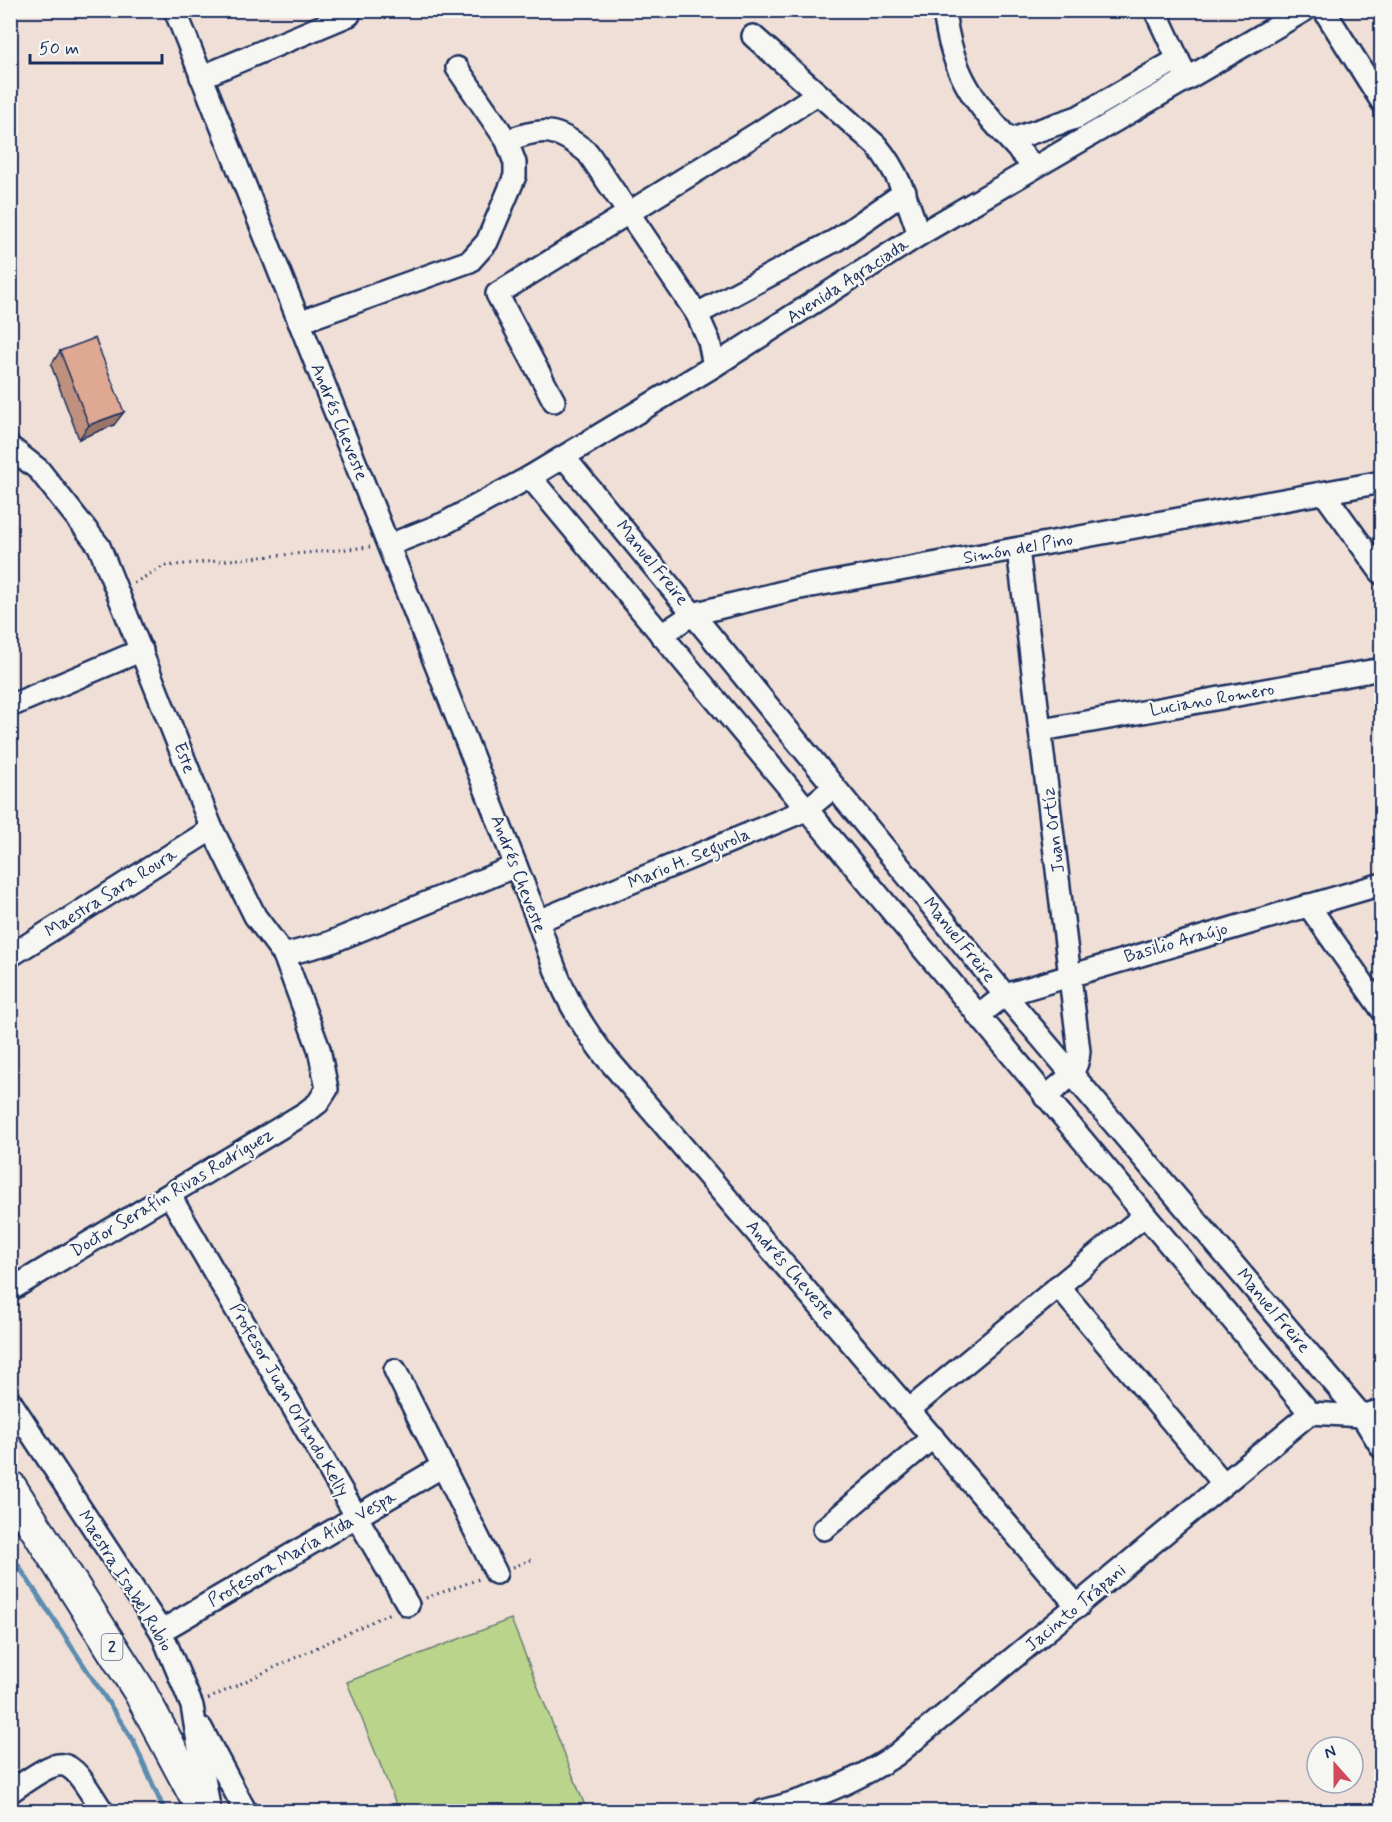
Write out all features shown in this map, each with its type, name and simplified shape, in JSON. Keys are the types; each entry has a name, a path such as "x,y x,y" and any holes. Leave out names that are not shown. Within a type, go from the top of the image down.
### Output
{"highway":[{"name":"2","path":"10,1487 134,1683 204,1812"}],"street":[{"name":"Andrés Cheveste","path":"175,10 538,921 564,995 587,1032 1078,1607"},
{"path":"944,10 956,64 963,82 975,102 1034,167"},
{"path":"1010,140 1078,117 1182,69 1155,10"},
{"name":"Avenida Agraciada","path":"389,545 445,524 530,477 714,366 919,235 1034,167 1182,69 1305,10"},
{"path":"1324,10 1382,102"},
{"path":"201,77 349,15"},
{"path":"753,36 876,145 891,162 905,192 919,235"},
{"path":"299,322 470,261 487,242 515,176 515,163 507,141 457,68"},
{"path":"554,401 497,294 817,94"},
{"path":"507,141 531,131 551,131 571,138 588,153 697,314 709,342 714,366"},
{"path":"697,314 836,240 905,192"},
{"name":"Este","path":"11,447 39,470 99,546 212,829 255,916 284,955 319,1049 327,1089"},
{"name":"Manuel Freire","path":"564,457 1005,995 1372,1413 1382,1448"},
{"name":"Manuel Freire","path":"530,477 1310,1413"},
{"name":"Simón del Pino","path":"661,635 693,614 795,589 1324,493 1378,489"},
{"path":"1324,493 1382,574"},
{"name":"Juan Ortíz","path":"1018,549 1042,730 1079,1051 1077,1068 1073,1074"},
{"path":"10,706 142,650"},
{"name":"Luciano Romero","path":"1042,730 1382,669"},
{"name":"Mario H. Segurola","path":"538,921 806,810 834,787"},
{"name":"Maestra Sara Roura","path":"10,956 212,829"},
{"path":"284,955 329,944 516,866"},
{"name":"Basilio Araújo","path":"978,1016 1005,995 1382,884"},
{"path":"1308,905 1382,1010"},
{"path":"1045,1097 1073,1074"},
{"name":"Doctor Serafín Rivas Rodríguez","path":"10,1290 305,1113 318,1103 327,1089"},
{"name":"Profesor Juan Orlando Kelly","path":"170,1196 408,1605"},
{"path":"910,1409 1145,1215"},
{"path":"1059,1286 1224,1484"},
{"path":"395,1370 496,1573"},
{"name":"Maestra Isabel Rubio","path":"10,1401 161,1631 193,1711 209,1812"},
{"path":"1310,1413 1372,1413"},
{"name":"Jacinto Trápani","path":"764,1811 819,1797 870,1772 896,1755 1078,1607 1310,1413"},
{"path":"824,1529 933,1437"},
{"name":"Profesora María Aída Vespa","path":"161,1631 443,1466"},
{"path":"193,1711 229,1775 246,1812"},
{"path":"10,1791 54,1764 69,1766 76,1771 103,1812"}],"path":[{"path":"119,592 164,566 389,545"},
{"path":"193,1711 408,1605 531,1560"}],"green space":[{"path":"511,1619 587,1811 399,1811 347,1682"}],"building":[{"path":"95,338 124,412 89,425 60,351"}],"waterway":[{"path":"10,1553 133,1740 165,1812"}]}
